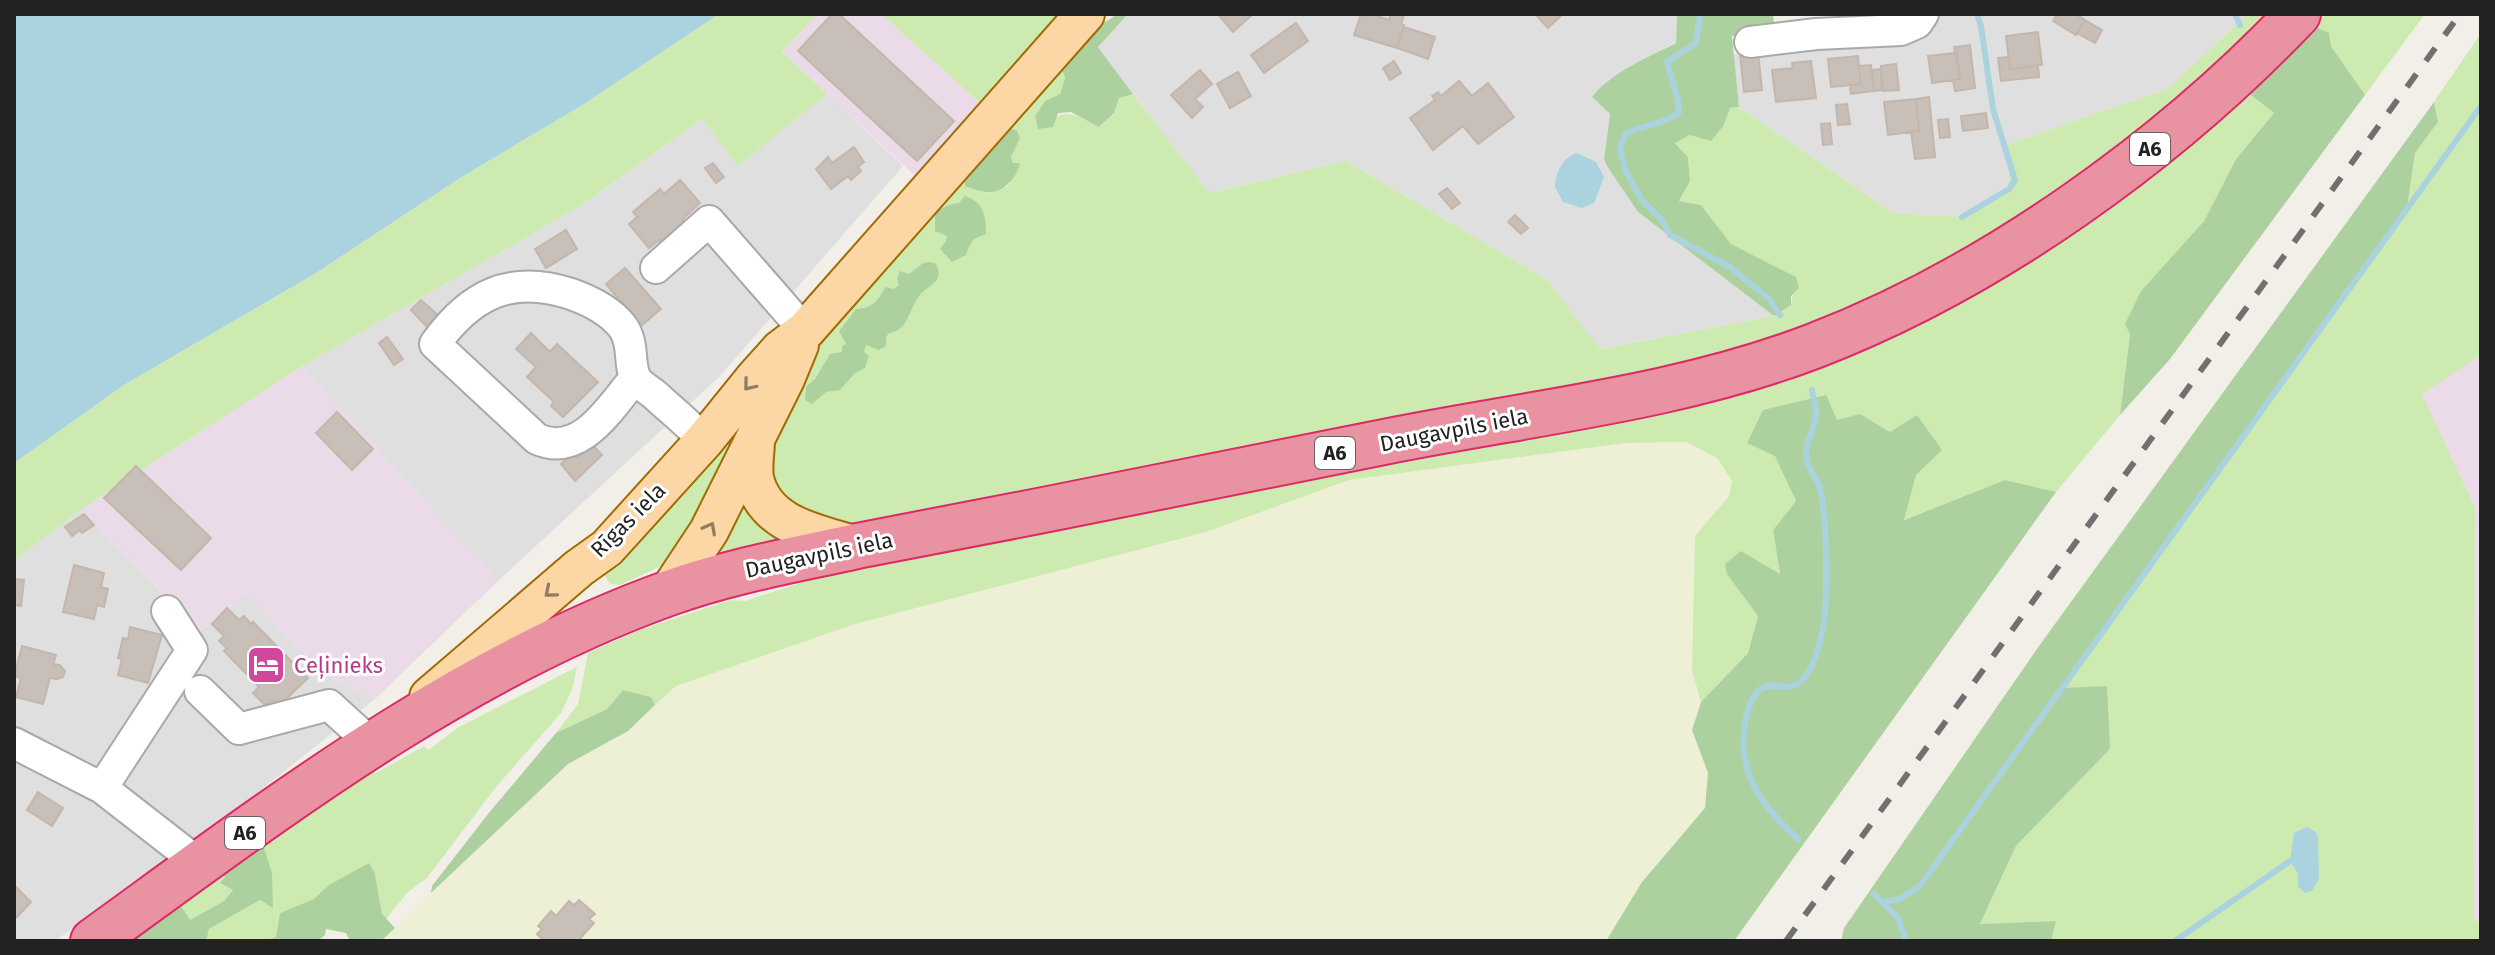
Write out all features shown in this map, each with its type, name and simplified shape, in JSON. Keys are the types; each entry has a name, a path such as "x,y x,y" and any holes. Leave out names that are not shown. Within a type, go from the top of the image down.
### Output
{"highway":[{"name":"Daugavpils iela","path":"386,736 527,655 668,593 725,576 857,546 1666,389 1813,346 1891,313 1967,271 2109,180 2173,132 2236,76 2298,14"},
{"name":"Rīgas iela","path":"93,941 386,736"}],"main road":[{"name":"Rīgas iela","path":"386,736 579,568 607,548 704,441 780,350 805,331 1085,14"},
{"path":"668,593 709,531 785,379 805,331"},
{"path":"756,437 753,476 760,495 773,511 795,527 857,546"},
{"path":"607,548 597,567 594,586 601,602 618,613"}],"street":[{"path":"1750,42 1816,34 1901,30 1917,23 1923,14"},
{"path":"656,268 709,221 805,331"},
{"path":"635,378 582,436 565,443 544,442 537,439 435,344 456,316 490,293 515,287 553,289 592,302 621,324 631,347 635,378 704,441"},
{"path":"102,788 192,650 167,611"},
{"path":"200,691 239,729 329,705 386,736"},
{"path":"14,743 102,788 201,865"}],"shaded area":[{"path":"817,14 881,14 981,104 914,175 782,52"},
{"path":"1128,14 1677,14 1676,42 1627,68 1592,97 1610,114 1604,159 1638,212 1774,316 1599,349 1547,280 1346,161 1208,193 1098,47"},
{"path":"1942,14 2248,14 2167,89 2008,144 2009,189 1962,217 1893,213 1739,107 1733,54 1917,39"},
{"path":"827,94 903,166 720,376 499,580 301,367 579,207 702,119 738,165"},
{"path":"2481,355 2481,921 2473,922 2422,394"},
{"path":"301,367 499,580 376,698 325,676 246,593 202,631 80,510"},
{"path":"80,510 201,631 246,593 325,676 376,698 257,793 55,941 14,941 14,561"}],"green space":[{"path":"719,14 817,14 782,52 827,94 738,166 702,119 579,207 301,367 80,510 14,561 14,463 124,385 316,273 460,178 584,104"},
{"path":"881,14 1061,14 981,104"},
{"path":"1118,14 1128,14 1098,47 1133,94 1119,98 1114,113 1099,127 1071,112 1058,113 1053,127 1038,129 1035,116 1045,101 1060,94 1065,78 1059,63 1100,15 1105,22"},
{"path":"1677,14 1773,14 1775,32 1732,36 1739,107 1730,108 1724,125 1711,141 1690,135 1675,143 1688,157 1690,181 1679,201 1701,205 1731,244 1796,277 1799,288 1791,296 1791,305 1774,316 1638,212 1604,159 1610,114 1592,97 1620,72 1676,43"},
{"path":"2248,14 2271,14 2144,132 1949,263 1749,354 835,528 822,528 760,475 812,351 963,178 966,187 989,193 1008,186 1020,163 1013,163 1002,125 1059,64 1065,79 1060,94 1045,101 1035,116 1039,129 1056,117 1068,114 1100,127 1114,113 1119,98 1133,94 1209,193 1346,161 1547,280 1600,349 1774,316 1791,305 1796,277 1731,244 1701,205 1679,201 1690,181 1688,157 1675,142 1724,125 1730,108 1739,107 1893,213 1962,217 2009,189 2008,144 2167,89"},
{"path":"2314,14 2425,14 2365,95 2331,46 2306,23"},
{"path":"2306,23 2329,33 2331,46 2365,95 2170,359 2120,415 2130,334 2125,324 2141,291 2204,221 2236,159 2274,113 2247,92"},
{"path":"2481,33 2481,355 2422,394 2475,508 2473,921 2481,921 2481,941 2051,941 2056,921 1980,924 2016,846 2110,749 2061,689 2407,208 2415,153 2438,122 2434,102"},
{"path":"2247,92 2274,113 2236,159 2204,221 2141,291 2130,334 2120,415 2056,492 2005,480 1903,520 1916,475 1941,450 1890,432 1860,415 1775,455 1796,501 1773,530 1780,575 1727,574 1758,615 1748,653 1701,702 1692,671 1695,536 1729,496 1732,481 1717,458 1686,442 1626,443 1349,480 1206,532 855,624 676,686 655,705 651,697 623,690 607,709 556,733 578,704 588,653 640,630 731,600 745,601 828,574 868,565 1296,480 1303,482 1707,405 1814,368"},
{"path":"2434,102 2438,122 2415,153 2407,208 2062,688 2107,686 2110,749 2016,846 1980,924 2056,921 2051,941 1841,941 1844,928 2039,646"},
{"path":"1002,125 1017,131 1020,138 1011,157 1013,163 1020,163 1016,174 1004,188 993,192 966,187 963,178"},
{"path":"965,196 983,210 986,234 972,242 966,255 952,262 940,249 947,236 935,231 935,212 959,203"},
{"path":"923,263 936,264 937,279 916,300 901,328 889,333 886,346 879,350 866,345 864,352 869,356 865,368 855,373 840,390 826,392 812,404 805,400 806,387 815,379 830,354 842,352 842,346 846,344 839,331 856,309 874,303 885,287 894,289 899,285 897,279 900,271 909,274"},
{"path":"1826,395 1837,420 1860,414 1890,432 1917,415 1942,450 1916,475 1904,520 2005,480 2056,492 1734,941 1606,941 1642,882 1705,808 1708,773 1692,730 1701,702 1748,653 1758,616 1727,574 1725,564 1741,551 1780,574 1773,530 1796,501 1775,456 1747,443 1763,410"},
{"path":"761,403 670,562 620,585 610,584 604,574 606,569"},
{"path":"1686,442 1717,458 1732,481 1729,496 1695,536 1692,671 1701,702 1692,730 1708,773 1705,808 1642,882 1606,941 381,941 568,764 628,731 675,686 855,624 1206,532 1349,480 1626,443"},
{"path":"738,499 789,538 711,553"},
{"path":"577,667 572,690 561,713 496,787 427,878 407,893 386,919 382,914 375,874 329,885 315,899 280,913 276,938 266,941 203,941 209,929 260,900 273,907 262,842 369,769 376,773 424,746 428,750 459,727"},
{"path":"623,690 651,697 655,705 628,731 568,764 431,893 432,886 488,814 556,733 607,709"},
{"path":"262,842 272,873 273,908 260,900 209,929 203,941 121,941 179,903 190,920 224,901 233,890 220,883 225,877 219,870"},
{"path":"369,863 375,874 382,914 395,928 381,941 350,941 346,933 326,929 325,935 318,941 266,941 276,937 280,913 314,899 329,885"},
{"path":"219,870 225,877 220,883 233,890 224,901 190,921 179,903"}],"water":[{"path":"14,14 719,14 584,104 460,178 316,273 124,385 14,463"},
{"path":"1577,153 1596,162 1604,177 1594,203 1582,208 1563,202 1555,187 1561,166 1567,158"},
{"path":"2307,827 2316,832 2318,838 2319,879 2312,891 2305,893 2298,887 2298,874 2290,861 2294,833"}],"building":[{"path":"832,14 839,14 954,121 917,161 798,51"},
{"path":"1218,14 1253,14 1233,32"},
{"path":"1361,14 1378,14 1389,20 1391,14 1404,15 1397,48 1354,35"},
{"path":"1535,14 1563,14 1548,28"},
{"path":"2057,14 2075,14 2085,20 2076,35 2053,21"},
{"path":"2085,20 2102,30 2095,43 2077,33"},
{"path":"1296,23 1308,41 1264,73 1251,55"},
{"path":"1404,27 1435,37 1428,59 1397,48"},
{"path":"2038,32 2042,65 2010,69 2006,36"},
{"path":"1970,45 1975,88 1955,91 1953,80 1960,79 1954,47"},
{"path":"1758,53 1762,90 1744,92 1740,54"},
{"path":"1957,53 1960,79 1932,83 1928,56"},
{"path":"1858,56 1861,84 1831,87 1828,59"},
{"path":"2008,57 2010,69 2038,66 2039,77 2001,81 1998,58"},
{"path":"1394,61 1401,73 1390,80 1383,68"},
{"path":"1811,61 1816,98 1776,102 1772,70 1793,68 1792,63"},
{"path":"1896,64 1899,90 1883,91 1881,66"},
{"path":"1871,65 1874,91 1851,94 1850,85 1861,84 1859,66"},
{"path":"1881,69 1882,90 1874,91 1872,70"},
{"path":"1200,70 1212,84 1195,99 1203,107 1192,118 1171,95"},
{"path":"1238,72 1251,96 1230,108 1217,84"},
{"path":"1459,81 1472,96 1488,83 1514,117 1478,144 1463,126 1433,150 1410,118 1435,100 1432,96 1438,92 1441,96"},
{"path":"1929,97 1935,157 1915,159 1911,132 1919,131 1916,99"},
{"path":"1916,99 1919,131 1888,135 1884,102"},
{"path":"1847,104 1850,124 1838,125 1836,105"},
{"path":"1986,113 1988,128 1963,131 1961,116"},
{"path":"1948,119 1950,137 1940,138 1938,120"},
{"path":"1830,123 1832,144 1823,145 1821,124"},
{"path":"854,147 864,162 858,167 861,171 851,180 848,176 831,189 816,169 828,157 832,163"},
{"path":"713,163 724,177 716,183 705,168"},
{"path":"680,180 700,203 661,243 659,240 649,248 629,224 637,217 633,212 660,189 664,194"},
{"path":"1447,188 1460,203 1452,209 1439,194"},
{"path":"1515,215 1528,228 1521,234 1508,222"},
{"path":"566,230 577,249 546,268 535,249"},
{"path":"625,268 661,309 641,326 606,284"},
{"path":"421,300 439,316 428,328 411,310"},
{"path":"531,333 550,352 557,344 598,382 563,417 551,406 554,402 527,377 536,367 516,349"},
{"path":"387,337 403,359 394,365 379,343"},
{"path":"337,412 373,449 352,470 316,433"},
{"path":"587,439 602,455 575,481 561,464"},
{"path":"136,466 211,538 181,570 104,498"},
{"path":"84,514 94,525 72,536 65,527"},
{"path":"74,565 104,573 101,587 108,589 104,607 97,605 94,619 63,612"},
{"path":"14,579 24,580 21,606 14,605"},
{"name":"Ceļinieks","path":"227,608 239,620 244,616 251,624 253,622 308,678 278,707 272,700 266,706 253,693 259,687 224,651 227,648 219,641 224,636 212,624"},
{"path":"130,627 162,635 148,683 118,675 123,638 128,639"},
{"path":"22,646 56,655 53,664 60,665 65,671 63,677 50,678 43,704 16,697 21,678 14,676"},
{"path":"38,792 63,808 52,826 27,810"},
{"path":"14,885 31,902 17,917 14,914"},
{"path":"579,900 595,914 589,919 594,923 578,941 544,941 537,934 542,929 538,926 551,911 556,916 569,901 574,905"}],"waterway":[{"path":"1700,14 1696,43 1667,62 1679,112 1666,120 1625,134 1620,149 1626,172 1641,199 1661,219 1670,235 1730,267 1769,299 1780,315"},
{"path":"1962,217 2009,189 2015,180 1993,109 1977,14"},
{"path":"2235,14 2240,25"},
{"path":"1883,902 1900,899 1919,887 2481,106"},
{"path":"1798,839 1774,815 1755,789 1743,742 1745,724 1755,694 1767,686 1789,687 1800,682 1814,661 1823,628 1826,579 1824,517 1820,488 1806,455 1816,419 1812,390"},
{"path":"2175,941 2290,861"},
{"path":"1874,894 1898,918 1906,941"}],"railway":[{"path":"1786,941 2460,14"}],"place":[{"name":"Ceļinieks","path":"266,665"}]}
